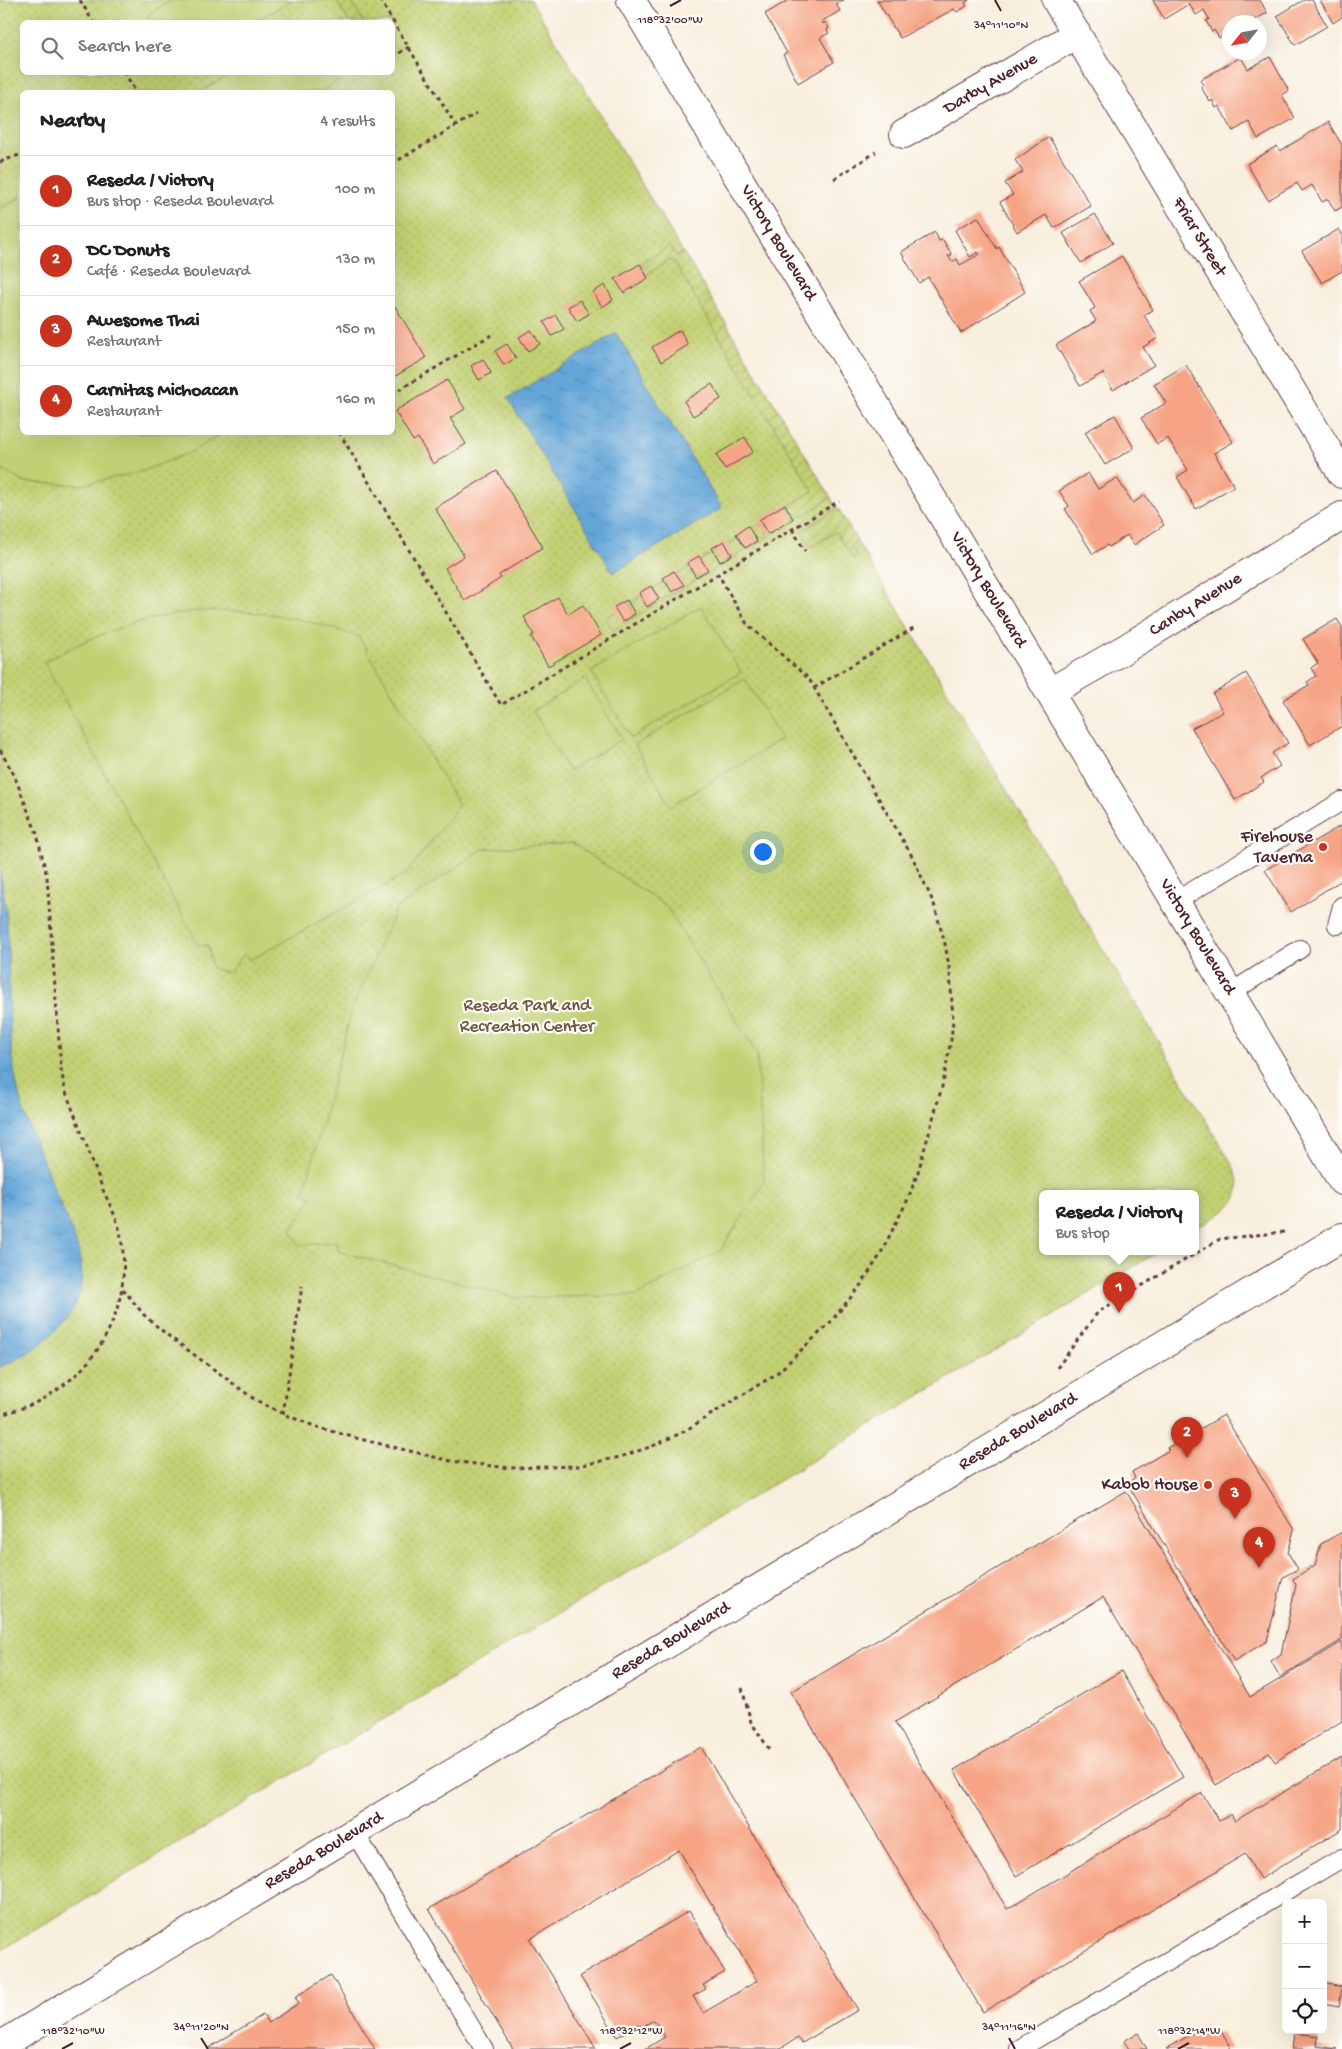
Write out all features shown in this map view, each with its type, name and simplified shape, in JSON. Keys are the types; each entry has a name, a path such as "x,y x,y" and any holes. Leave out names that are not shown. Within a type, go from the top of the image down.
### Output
{"main road":[{"name":"Victory Boulevard","path":"631,0 1176,901 1342,1181"},
{"name":"Friar Street","path":"1056,0 1342,474"},
{"name":"Darby Avenue","path":"904,134 1077,34"},
{"name":"Canby Avenue","path":"1050,692 1123,650 1342,516"},
{"name":"Reseda Boulevard","path":"0,2046 1342,1237"}],"lane":[{"path":"1176,901 1342,801"},
{"path":"1338,925 1342,906"},
{"path":"1230,993 1300,949"},
{"path":"355,1833 484,2049"},
{"path":"1020,2049 1342,1858"}],"path":[{"path":"80,0 92,20"},
{"path":"380,0 392,20"},
{"path":"395,25 456,126"},
{"path":"395,55 408,47"},
{"path":"126,75 133,90"},
{"path":"395,162 477,113"},
{"path":"834,179 904,134"},
{"path":"0,162 20,155"},
{"path":"395,392 490,335"},
{"path":"341,435 502,705 839,501"},
{"path":"792,529 805,551"},
{"path":"123,1288 144,1315 166,1334 234,1386 283,1414 317,1427 356,1438 451,1461 478,1466 509,1468 578,1466 620,1457 653,1446 683,1432 776,1374 829,1324 860,1286 879,1257 896,1225 918,1172 943,1083 951,1040 953,1020 950,972 940,925 919,869 809,679 747,624 718,574"},
{"path":"814,688 914,627"},
{"path":"0,750 17,783 37,834 47,877 60,1069 65,1090 120,1230 124,1259 123,1288 111,1328 95,1355 73,1377 50,1395 26,1407 0,1415"},
{"path":"1199,1252 1220,1239 1292,1231"},
{"path":"1053,1374 1098,1312 1193,1255"},
{"path":"283,1414 302,1286"},
{"path":"742,1688 751,1722 771,1752"}],"green space":[{"name":"Reseda Park and Recreation Center","path":"0,0 531,0 1232,1164 1237,1177 1238,1188 1236,1197 1224,1211 1199,1227 1199,1190 1039,1190 1039,1255 1153,1255 0,1951"},
{"path":"172,0 292,0 257,20 150,20 147,15"},
{"path":"336,0 350,0 363,20 348,20"},
{"path":"229,75 337,75 340,80 323,90 203,90"},
{"path":"20,197 20,435 219,435 191,452 143,471 81,485 24,482 0,469 0,209"},
{"path":"670,246 676,256 683,252 831,498 795,520 787,507 813,491 672,259 646,275 640,264"},
{"path":"838,508 857,541 851,545 857,556 853,559 836,532 811,547 801,531"},
{"path":"761,523 769,536 613,630 605,618 617,611 623,621 635,614 629,603 641,596 648,607 659,599 653,589 665,581 672,592 683,585 677,575 689,567 696,577 707,570 701,560 714,552 720,562 732,556 726,545"},
{"path":"701,606 741,672 631,738 591,672"},
{"path":"197,611 240,611 299,619 359,637 459,805 407,873 250,960 244,954 229,973 212,968 208,945 199,946 44,662 81,643 118,629 156,618"},
{"path":"585,679 622,739 569,771 533,711"},
{"path":"745,679 781,739 671,806 635,745"},
{"path":"572,843 666,906 757,1054 764,1182 721,1250 637,1295 518,1298 338,1251 338,1242 300,1245 291,1230 312,1198 304,1193 352,1010 396,909 483,849"}],"water":[{"path":"616,333 722,508 613,573 508,398"},
{"path":"0,873 5,900 7,928 11,1040 19,1095 31,1133 78,1248 81,1284 72,1310 62,1323 39,1345 0,1367"}],"building":[{"path":"789,0 844,0 836,4 840,11 822,21 829,28 827,30 829,33 820,38 834,62 798,83 783,55 787,53 765,14"},
{"path":"877,0 969,0 965,3 967,6 957,12 954,9 900,38"},
{"path":"1153,0 1260,0 1267,13 1263,15 1222,15 1222,36 1219,38 1214,30 1212,32 1206,21 1209,19 1204,10 1196,15 1189,4 1164,19"},
{"path":"1304,0 1312,0 1327,26 1295,45 1277,16"},
{"path":"1320,0 1342,0 1342,17 1333,23"},
{"path":"1270,57 1289,91 1282,95 1295,118 1258,139 1249,122 1233,131 1219,106 1216,108 1212,100 1210,102 1201,87 1203,85 1200,80 1236,60 1243,60 1248,69"},
{"path":"1328,122 1342,145 1342,207 1335,211 1328,199 1322,202 1312,185 1302,191 1297,183 1268,200 1247,164 1277,146 1280,151"},
{"path":"1049,137 1091,206 1054,228 1046,215 1017,232 1000,202 1013,195 1005,183 1023,172 1015,160"},
{"path":"1095,214 1113,243 1081,263 1063,233"},
{"path":"978,217 997,249 999,247 1025,292 961,333 928,277 919,283 901,252 935,232 939,241 943,240 952,255 948,256 952,262 957,259 960,265 980,254 978,252 970,257 955,230"},
{"path":"1339,229 1342,234 1342,271 1322,283 1302,251"},
{"path":"1122,256 1153,310 1144,315 1158,338 1143,347 1154,365 1113,390 1103,373 1080,386 1056,345 1096,321 1090,311 1095,308 1079,281"},
{"path":"640,264 648,278 624,293 615,279"},
{"path":"605,285 613,300 602,307 593,292"},
{"path":"580,300 589,314 577,321 568,307"},
{"path":"395,306 426,358 395,376"},
{"path":"556,315 564,329 552,336 544,322"},
{"path":"531,330 540,344 528,351 519,337"},
{"path":"680,330 688,345 661,362 652,347"},
{"path":"507,344 516,358 504,365 495,351"},
{"path":"483,359 491,373 479,380 471,366"},
{"path":"1186,365 1233,442 1214,453 1234,486 1196,509 1177,477 1188,470 1168,438 1157,444 1141,418 1166,403 1154,384"},
{"path":"447,380 465,409 450,418 466,444 433,464 418,438 413,441 395,411"},
{"path":"712,384 721,399 693,416 684,401"},
{"path":"1115,415 1134,448 1105,465 1085,432"},
{"path":"745,437 753,452 725,469 716,455"},
{"path":"497,471 543,547 499,575 501,578 465,601 445,568 464,556 435,508"},
{"path":"1088,473 1098,489 1117,478 1133,503 1145,495 1164,525 1134,545 1127,535 1109,547 1107,545 1093,554 1065,509 1069,506 1059,491"},
{"path":"785,504 793,519 768,534 759,520"},
{"path":"748,526 757,541 745,548 736,534"},
{"path":"724,541 732,555 720,562 712,548"},
{"path":"699,556 708,570 696,577 687,563"},
{"path":"674,571 684,585 672,592 663,578"},
{"path":"651,586 659,599 647,607 639,593"},
{"path":"558,597 568,614 583,605 601,635 548,666 531,636 534,635 524,617"},
{"path":"627,600 635,614 623,622 614,607"},
{"path":"1337,619 1342,627 1342,726 1310,745 1283,700 1309,685 1307,682 1316,676 1311,668 1318,663 1303,639"},
{"path":"1246,673 1288,743 1272,753 1280,766 1261,778 1264,782 1235,800 1192,728 1223,712 1213,694"},
{"name":"Firehouse Taverna","path":"1342,825 1342,880 1291,912 1265,870"},
{"path":"1224,1415 1294,1530 1288,1553 1298,1569 1283,1577 1267,1641 1234,1661 1127,1483 1135,1478 1132,1472 1169,1450 1167,1448"},
{"path":"1126,1491 1250,1697 1342,1642 1342,1721 1275,1762 1269,1753 1216,1785 1103,1597 895,1722 1007,1909 1202,1793 1219,1821 1231,1814 1235,1821 1342,1757 1342,1829 1260,1879 1245,1854 983,2012 791,1692"},
{"path":"1342,1532 1342,1640 1280,1677 1271,1661 1281,1654 1296,1585 1293,1579 1315,1565 1321,1544"},
{"path":"1121,1671 1183,1777 1016,1876 954,1770"},
{"path":"701,1747 858,2010 802,2043 798,2038 779,2049 645,2049 665,2037 654,2020 642,2027 639,2024 617,2037 580,1976 689,1911 725,1972 703,1985 706,1989 693,1996 703,2013 757,1981 679,1850 530,1939 596,2049 513,2049 429,1909"},
{"path":"331,1975 375,2049 207,2049 263,2015 268,2023 299,2003 295,1997"},
{"path":"1327,1984 1342,1987 1339,2006 1327,2004"},
{"path":"1203,2027 1207,2032 1213,2028 1216,2034 1221,2031 1231,2049 1166,2049"},
{"path":"1138,2033 1147,2049 1129,2049 1124,2041"},
{"path":"1294,2034 1302,2034 1318,2036 1317,2046 1337,2049 1292,2049"}],"place":[{"name":"Firehouse Taverna","path":"1323,847"},
{"name":"Reseda / Victory","path":"1119,1313"},
{"name":"DC Donuts","path":"1187,1458"},
{"name":"Kabob House","path":"1208,1485"},
{"name":"Awesome Thai","path":"1235,1519"},
{"name":"Carnitas Michoacan","path":"1259,1568"}]}
